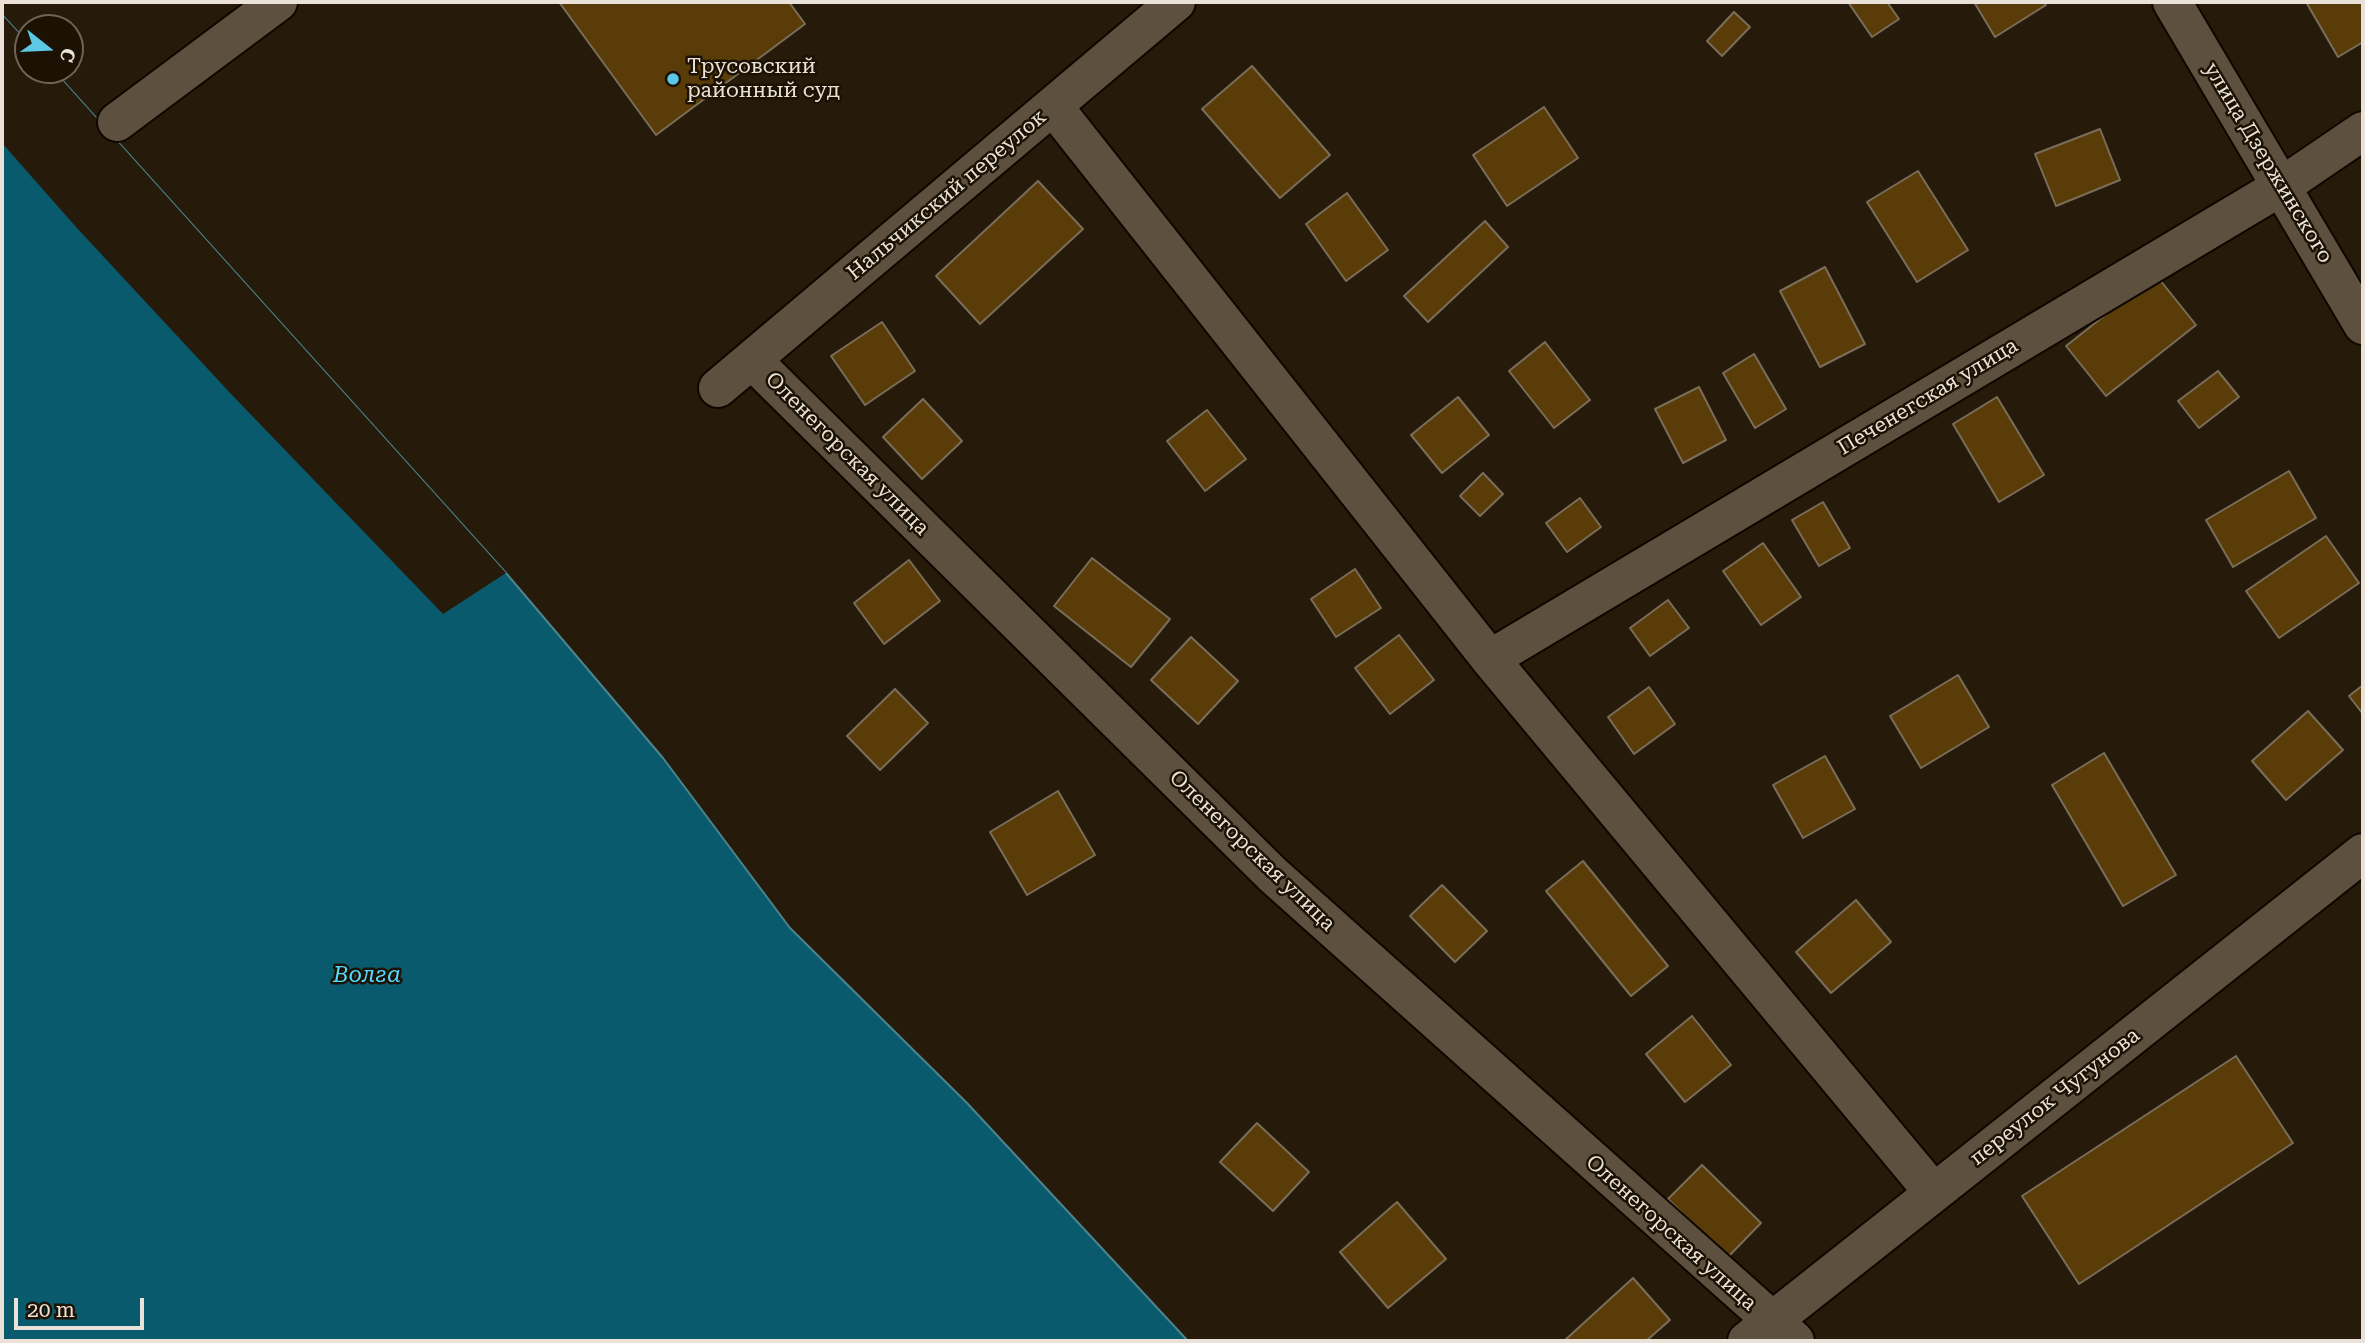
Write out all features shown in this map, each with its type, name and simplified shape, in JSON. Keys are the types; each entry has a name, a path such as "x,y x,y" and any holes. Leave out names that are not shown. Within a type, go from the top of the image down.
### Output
{"street":[{"path":"117,122 278,2"},
{"name":"Нальчикский переулок","path":"718,388 1176,2"},
{"name":"улица Дзержинского","path":"2172,2 2363,325"},
{"path":"1053,106 1490,659 1934,1193"},
{"name":"Печенегская улица","path":"1490,659 2282,186 2363,131"},
{"name":"Оленегорская улица","path":"752,360 1273,875 1771,1335"},
{"name":"переулок Чугунова","path":"1771,1335 1934,1193 2363,853"}],"water":[{"name":"Волга","path":"2,15 14,28 14,84 66,84 506,573 663,758 790,928 967,1103 1188,1341 2,1341"}],"pier":[{"path":"2,15 14,28 14,84 66,84 506,573 443,614 232,395 2,143"}],"building":[{"name":"Трусовский районный суд","path":"559,2 789,2 805,24 656,135"},
{"path":"1848,2 1887,2 1899,19 1872,37"},
{"path":"1974,2 2044,2 2046,5 1995,37"},
{"path":"2306,2 2363,2 2363,42 2338,57"},
{"path":"1734,12 1750,27 1722,56 1707,41"},
{"path":"1252,66 1330,155 1280,198 1202,109"},
{"path":"1544,107 1578,158 1507,206 1473,155"},
{"path":"2100,129 2120,180 2056,206 2035,154"},
{"path":"1918,171 1968,250 1917,282 1867,202"},
{"path":"1038,181 1083,229 980,324 936,276"},
{"path":"1347,193 1388,250 1346,281 1306,224"},
{"path":"1485,221 1508,247 1428,322 1404,296"},
{"path":"1825,267 1865,344 1820,367 1780,291"},
{"path":"2156,275 2196,325 2106,396 2066,346"},
{"path":"882,322 915,371 865,405 831,356"},
{"path":"1545,342 1590,400 1554,428 1509,371"},
{"path":"1754,354 1786,409 1755,428 1723,373"},
{"path":"2218,371 2239,397 2199,428 2178,401"},
{"path":"1699,387 1726,440 1683,463 1655,409"},
{"path":"1458,397 1489,435 1442,473 1411,435"},
{"path":"1997,397 2044,475 1999,502 1953,424"},
{"path":"923,399 962,441 922,479 883,437"},
{"path":"1207,410 1246,459 1205,491 1167,441"},
{"path":"2289,471 2316,518 2233,567 2206,520"},
{"path":"1483,473 1503,494 1480,516 1460,496"},
{"path":"1580,498 1601,527 1567,552 1546,523"},
{"path":"1823,502 1850,548 1819,566 1792,520"},
{"path":"2326,536 2359,583 2279,638 2246,591"},
{"path":"1763,543 1801,597 1761,625 1723,571"},
{"path":"1092,558 1170,619 1131,667 1054,606"},
{"path":"909,560 940,601 884,644 854,603"},
{"path":"1355,569 1381,608 1336,637 1311,599"},
{"path":"1668,600 1689,628 1650,656 1630,628"},
{"path":"1399,635 1434,680 1390,714 1355,668"},
{"path":"1191,637 1238,681 1198,724 1151,680"},
{"path":"1958,675 1989,727 1921,768 1890,716"},
{"path":"2363,685 2363,714 2349,696"},
{"path":"1649,687 1675,724 1634,754 1608,717"},
{"path":"895,689 928,723 880,770 847,736"},
{"path":"2308,711 2343,750 2286,800 2252,761"},
{"path":"2104,753 2176,875 2123,906 2052,785"},
{"path":"1825,756 1855,809 1803,838 1773,785"},
{"path":"1058,791 1095,855 1027,895 990,832"},
{"path":"1583,861 1668,966 1631,996 1546,891"},
{"path":"1442,885 1487,931 1455,962 1410,916"},
{"path":"1856,900 1891,942 1831,993 1796,952"},
{"path":"1692,1016 1731,1065 1685,1102 1646,1054"},
{"path":"2236,1056 2293,1143 2079,1284 2022,1196"},
{"path":"1257,1123 1309,1172 1273,1211 1220,1162"},
{"path":"1702,1165 1761,1223 1727,1258 1668,1199"},
{"path":"1397,1202 1446,1259 1388,1308 1340,1252"},
{"path":"1633,1278 1670,1320 1646,1341 1564,1341"}],"place":[{"name":"Трусовский районный суд","path":"673,79"}]}
